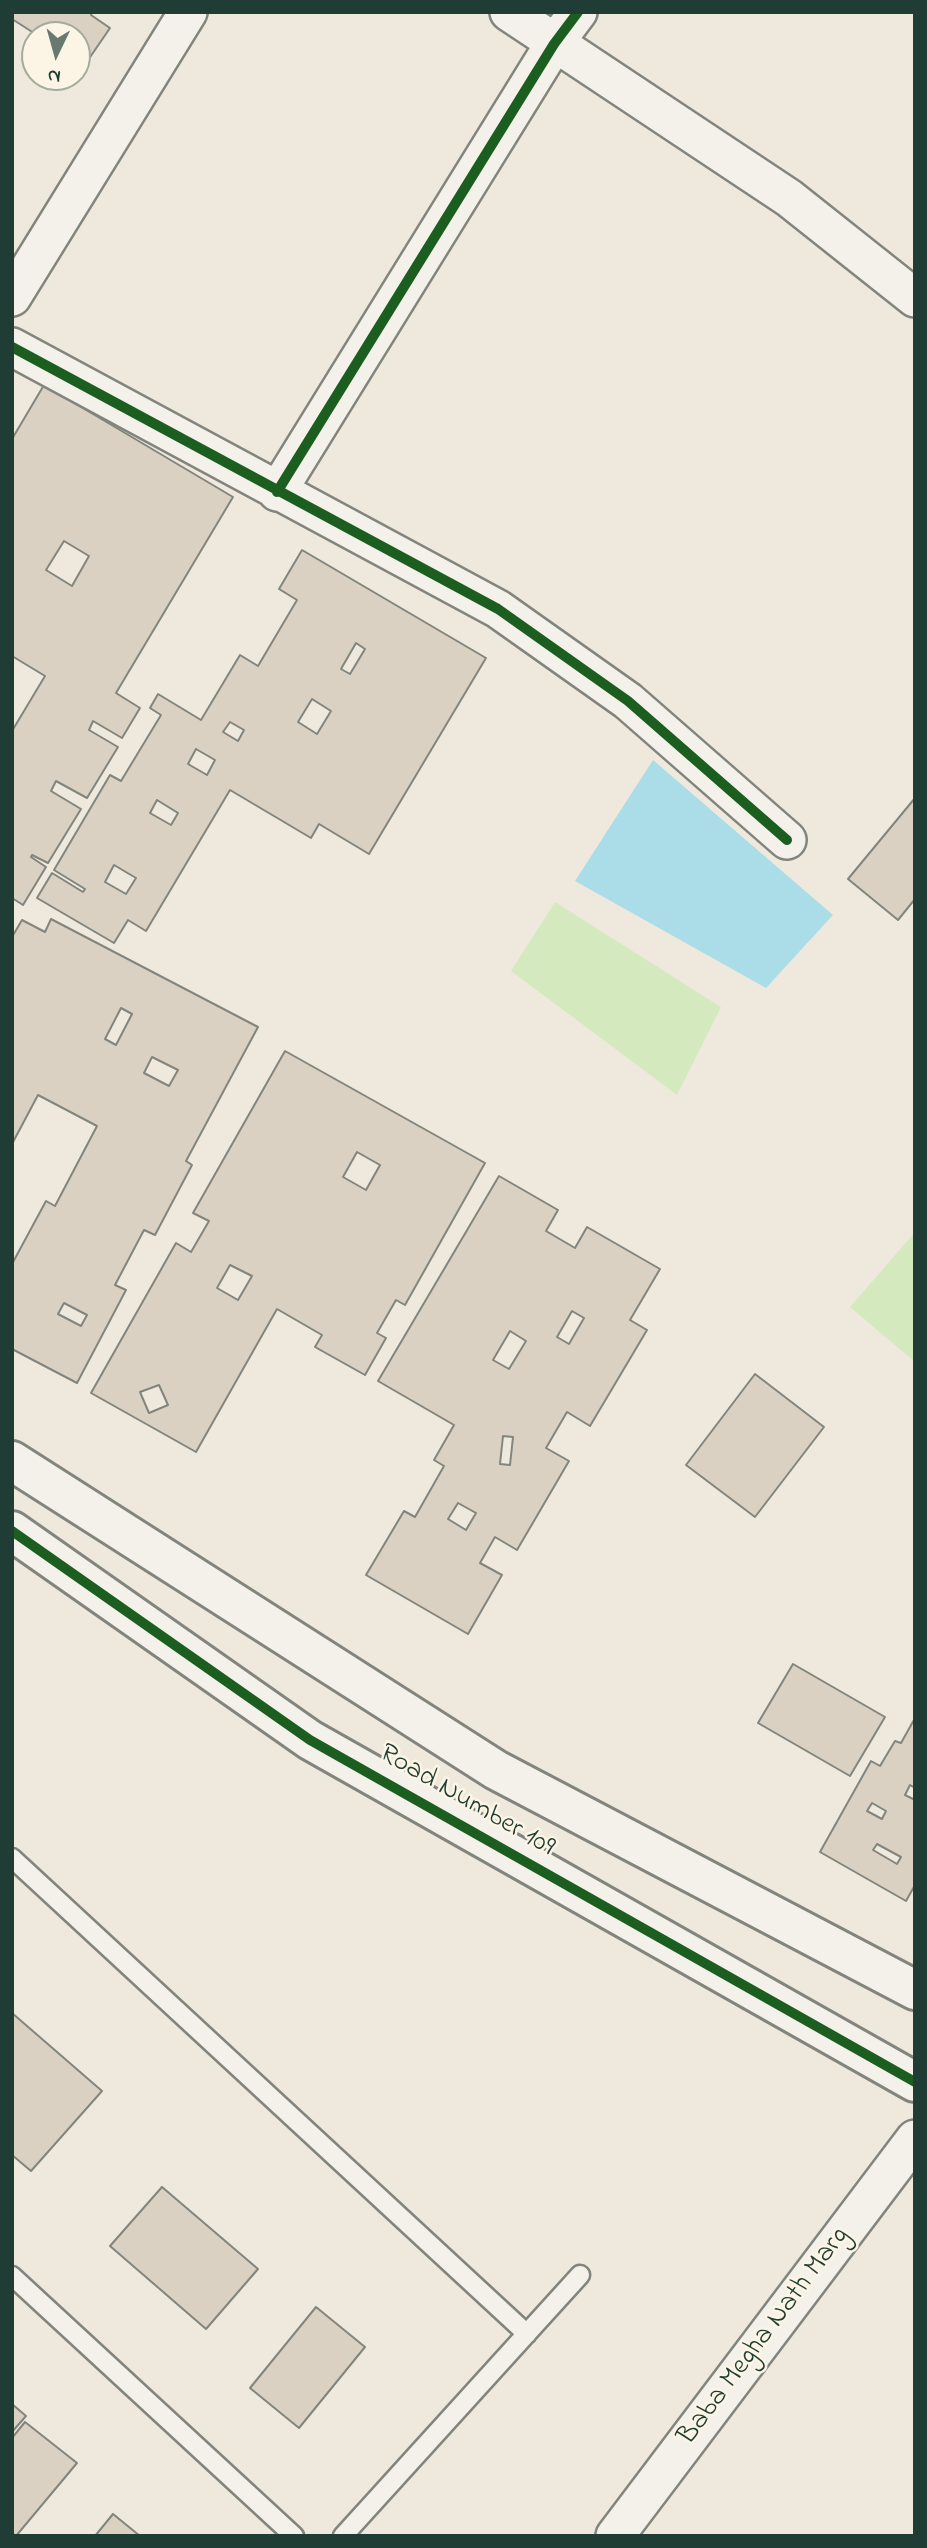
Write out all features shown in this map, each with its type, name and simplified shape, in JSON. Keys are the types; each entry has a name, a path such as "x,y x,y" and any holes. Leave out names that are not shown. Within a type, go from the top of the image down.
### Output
{"street":[{"path":"12,297 188,12"},
{"path":"509,12 789,198 915,298"},
{"path":"276,492 554,44 578,12"},
{"path":"12,346 276,492 498,609 628,701 787,840"},
{"name":"Road Number 109","path":"12,1461 496,1770 915,1990"},
{"name":"Road Number 109","path":"12,1531 310,1740 915,2082"},
{"name":"Baba Megha Nath Marg","path":"615,2536 915,2139"}],"lane":[{"path":"12,1858 527,2334"},
{"path":"343,2536 580,2274"},
{"path":"12,2276 294,2536"}],"green space":[{"path":"555,902 721,1007 677,1095 511,971"},
{"path":"915,1232 915,1362 850,1307"}],"water":[{"path":"653,760 833,915 766,988 575,881"}],"building":[{"path":"12,12 92,12 91,15 110,28 91,56 91,21 21,21 21,25 12,19"},
{"path":"44,385 233,497 116,693 140,708 122,738 93,721 89,730 118,747 87,798 56,781 51,791 81,809 48,863 32,855 31,857 46,867 23,905 12,898 12,731 45,676 12,656 12,439","holes":["64,541 89,556 72,586 46,570"]},
{"path":"302,550 486,658 369,854 319,824 311,838 230,790 146,931 128,920 114,943 37,898 52,873 83,892 85,889 54,870 110,775 121,781 161,715 150,708 158,694 201,720 240,655 258,666 297,600 279,589","holes":["356,643 365,649 350,674 341,669","312,699 331,711 317,734 298,722","230,722 244,730 238,741 223,732","196,749 215,760 207,775 188,764","157,800 178,813 171,825 150,813","114,865 136,878 126,894 105,882"]},
{"path":"915,798 915,899 898,920 848,879"},
{"path":"51,919 258,1027 186,1161 192,1165 155,1235 144,1230 115,1285 126,1290 77,1383 12,1349 12,1264 46,1201 55,1206 97,1126 38,1095 12,1144 12,937 22,920 45,932","holes":["121,1008 132,1014 116,1045 105,1039","152,1057 178,1070 169,1086 144,1073","64,1303 87,1315 81,1326 58,1314"]},
{"path":"285,1051 485,1163 405,1305 396,1300 377,1333 386,1338 365,1375 315,1347 322,1335 277,1309 196,1452 91,1393 176,1243 191,1252 209,1221 193,1213","holes":["357,1152 380,1165 366,1190 343,1177","230,1265 252,1276 238,1300 217,1288","159,1385 168,1405 149,1413 140,1392"]},
{"path":"499,1176 558,1210 546,1231 575,1248 587,1227 660,1269 630,1320 647,1330 590,1426 567,1412 546,1448 569,1461 517,1550 495,1537 480,1563 502,1575 468,1634 366,1575 404,1511 415,1517 444,1466 434,1460 454,1425 378,1381","holes":["572,1311 584,1318 569,1344 557,1337","510,1331 526,1341 509,1369 493,1360","503,1436 513,1437 510,1465 500,1464","458,1503 476,1513 466,1530 448,1519"]},
{"path":"755,1374 824,1427 755,1517 686,1465"},
{"path":"793,1664 885,1717 850,1776 758,1723"},
{"path":"915,1718 915,1788 910,1785 905,1795 915,1800 915,1885 906,1901 820,1852 871,1761 880,1766 895,1741 901,1743","holes":["872,1803 886,1811 882,1819 867,1811","877,1844 901,1857 897,1864 873,1850"]},
{"path":"12,2013 102,2091 31,2171 12,2155"},
{"path":"162,2187 258,2269 206,2329 110,2246"},
{"path":"316,2307 365,2347 299,2428 250,2388"},
{"path":"12,2404 26,2416 12,2432"},
{"path":"25,2422 77,2463 16,2536 12,2533 12,2438"},
{"path":"113,2514 140,2536 95,2536"}],"cycle path":[{"path":"277,492 554,44 578,12"},
{"path":"12,347 498,609 628,701 787,840"},
{"path":"12,1531 310,1740 915,2082"}]}
